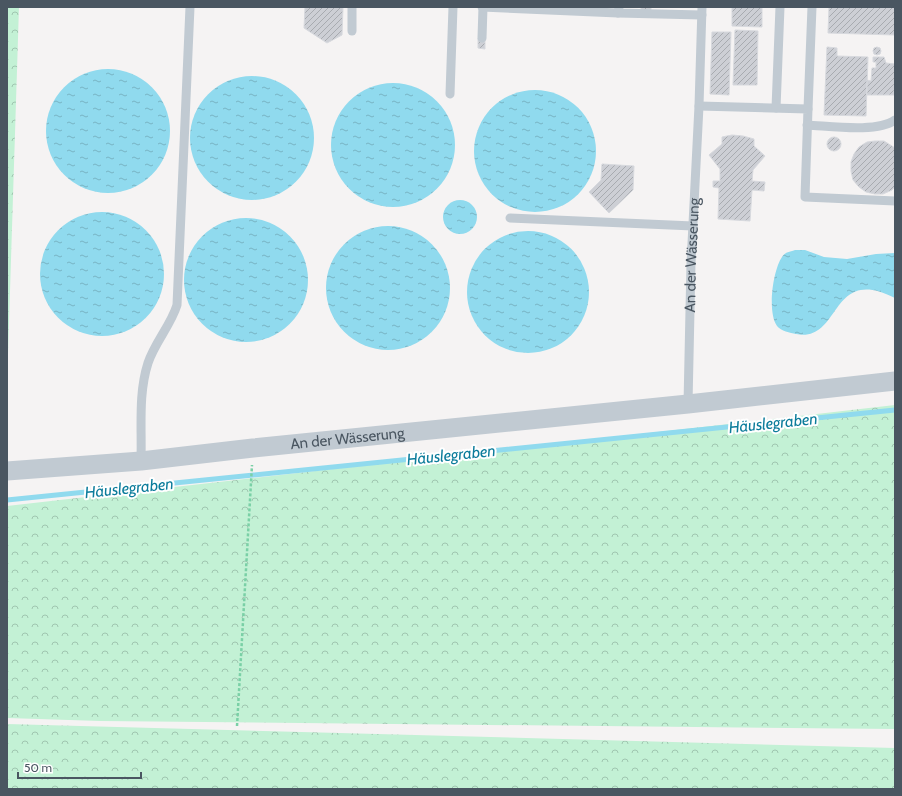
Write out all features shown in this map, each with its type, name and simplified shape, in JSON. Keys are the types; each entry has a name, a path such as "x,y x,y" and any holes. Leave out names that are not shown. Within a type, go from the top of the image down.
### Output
{"street":[{"name":"An der Wässerung","path":"7,471 141,461 253,448 688,404 895,380"}],"lane":[{"path":"141,461 143,381 155,346 174,315 177,305 190,7"},
{"path":"352,7 352,31"},
{"path":"450,94 453,7"},
{"path":"482,38 482,7 702,11"},
{"path":"776,108 780,7"},
{"path":"812,7 805,197 895,202"},
{"name":"An der Wässerung","path":"688,404 693,226 702,11"},
{"path":"699,106 808,109"},
{"path":"807,125 872,128 891,123 895,120"},
{"path":"510,218 693,226"}],"path":[{"path":"237,726 252,471"}],"green space":[{"path":"7,7 19,7 7,386"},
{"path":"895,405 895,729 100,721 7,718 7,506"},
{"path":"7,724 895,748 895,789 7,789"}],"water":[{"path":"108,69 120,70 132,74 142,79 152,87 160,97 165,107 169,119 169,143 165,155 160,165 152,175 142,183 132,188 120,192 108,193 96,192 84,188 74,183 64,175 56,165 51,155 47,143 46,131 47,119 51,107 56,97 64,87 74,79 84,74 96,70"},
{"path":"252,76 264,77 276,81 286,86 296,94 304,104 309,114 313,126 313,150 309,162 304,172 296,182 286,190 276,195 264,199 252,200 240,199 228,195 218,190 208,182 200,172 195,162 191,150 190,138 191,126 195,114 200,104 208,94 218,86 228,81 240,77"},
{"path":"393,83 405,84 417,88 427,93 437,101 445,111 450,121 454,133 454,157 450,169 445,179 437,189 427,197 417,202 405,206 393,207 381,206 369,202 359,197 349,189 341,179 336,169 332,157 331,145 332,133 336,121 341,111 349,101 359,93 369,88 381,84"},
{"path":"535,90 558,94 569,100 578,108 586,117 592,128 596,151 592,174 586,185 578,194 569,202 558,208 535,212 512,208 501,202 492,194 484,185 478,174 474,151 478,128 484,117 492,108 501,100 512,94"},
{"path":"457,200 463,200 467,201 474,207 477,217 476,224 470,231 463,234 457,234 453,233 446,227 443,220 443,214 444,210 450,203"},
{"path":"102,212 114,213 126,217 136,222 146,230 154,240 159,250 163,262 163,286 159,298 154,308 146,318 136,326 126,331 114,335 102,336 90,335 78,331 68,326 58,318 50,308 45,298 41,286 40,274 41,262 45,250 50,240 58,230 68,222 78,217 90,213"},
{"path":"246,218 258,219 270,223 280,228 290,236 298,246 303,256 307,268 307,292 303,304 298,314 290,324 280,332 270,337 258,341 246,342 234,341 222,337 212,332 202,324 194,314 189,304 185,292 184,280 185,268 189,256 194,246 202,236 212,228 222,223 234,219"},
{"path":"388,226 400,227 412,231 422,236 432,244 440,254 445,264 449,276 449,300 445,312 440,322 432,332 422,340 412,345 400,349 388,350 376,349 364,345 354,340 344,332 336,322 331,312 327,300 326,288 327,276 331,264 336,254 344,244 354,236 364,231 376,227"},
{"path":"528,231 551,235 562,241 571,249 579,258 585,269 589,292 585,315 579,326 571,335 562,343 551,349 528,353 505,349 494,343 485,335 477,326 471,315 467,292 471,269 477,258 485,249 494,241 505,235"},
{"path":"795,250 805,250 824,257 847,259 876,254 895,253 895,298 874,290 858,291 847,297 822,327 811,334 796,334 783,330 777,326 774,320 772,311 772,291 776,271 783,255"}],"building":[{"path":"305,7 343,7 342,35 327,43 304,28"},
{"path":"641,7 651,7 651,10 641,10"},
{"path":"732,7 762,7 762,27 732,26"},
{"path":"829,7 895,7 895,35 828,33"},
{"path":"735,30 758,31 757,85 733,85"},
{"path":"712,32 731,32 729,95 710,94"},
{"path":"478,38 485,38 485,49 478,48"},
{"path":"827,47 837,48 837,56 868,57 866,116 824,115"},
{"path":"877,47 880,48 880,54 877,55 874,54 873,51 874,48"},
{"path":"873,57 884,57 886,63 895,64 894,95 867,95 867,80 871,81 872,68 876,68 876,62 873,62"},
{"path":"732,135 754,139 754,146 765,156 753,170 752,181 765,182 764,191 752,190 750,221 718,219 719,188 713,187 713,181 720,181 720,169 709,155 722,144 722,137"},
{"path":"831,137 837,137 841,141 841,147 837,151 831,151 827,147 827,141"},
{"path":"884,141 895,148 895,187 883,194 866,192 859,187 853,180 851,171 851,162 859,147 867,142"},
{"path":"602,164 634,166 633,190 609,213 589,192 601,180"}],"waterway":[{"name":"Häuslegraben","path":"7,500 895,410"}]}
